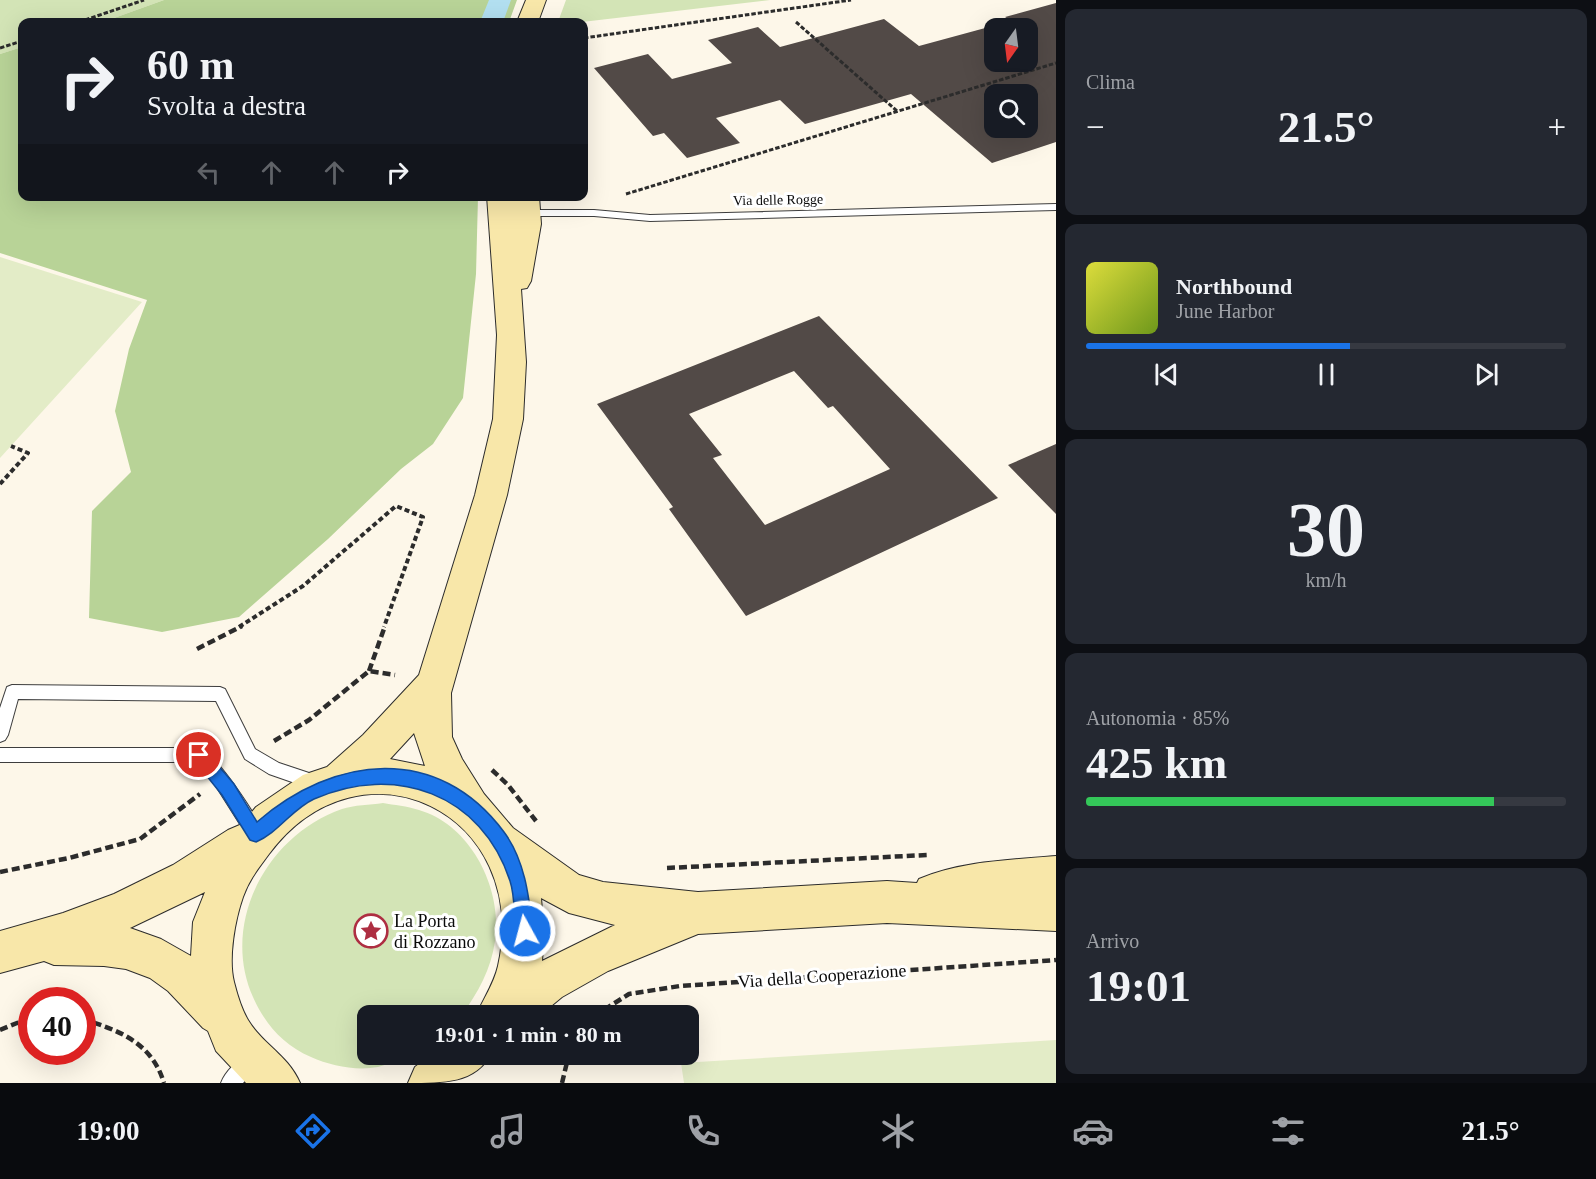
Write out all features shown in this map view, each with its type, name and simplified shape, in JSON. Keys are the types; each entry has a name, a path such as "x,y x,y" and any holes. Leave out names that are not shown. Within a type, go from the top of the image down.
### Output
{"street":[{"path":"529,18 536,0"},
{"path":"512,318 527,205"},
{"path":"500,206 512,318 513,372 507,420 497,470 436,682 433,736 444,765 470,806 530,867 577,896 613,905 698,913 887,902 1056,910"},
{"path":"14,948 126,908 192,877 256,834 286,807 334,783 376,748 436,682"},
{"path":"334,783 368,776 395,776 422,782 447,792 470,806"},
{"path":"222,1019 211,980 210,940 217,902 233,866 256,834"},
{"path":"500,839 519,882 525,931 515,983 504,1005"},
{"path":"887,902 981,883 1056,876"},
{"path":"519,1005 552,977 610,947 698,913"},
{"path":"14,948 99,944 147,954 164,961 205,996 222,1019 252,1076"},
{"path":"431,1083 455,1065"},
{"path":"462,1083 469,1065"}],"lane":[{"name":"Via delle Rogge","path":"500,206 527,205 650,218 1056,207"},
{"path":"0,735 12,692 220,694 250,754 294,777 334,783"},
{"path":"0,755 199,755 228,789 256,834"}],"path":[{"path":"91,18 144,0"},
{"path":"588,37 852,0"},
{"path":"796,22 898,111"},
{"path":"0,48 18,42"},
{"path":"594,213 627,193 1056,63"},
{"path":"0,484 28,453 11,446"},
{"path":"197,650 270,609 301,587 346,552 396,506 423,518 369,671"},
{"name":"Via della Cooperazione","path":"612,1005 629,994 680,986 1056,960"},
{"path":"0,1030 18,1023"},
{"path":"96,1023 118,1029 147,1049 162,1074 164,1083"},
{"path":"561,1083 567,1065"}],"green space":[{"path":"0,0 164,0 114,18 18,18 18,48 0,54"},
{"path":"164,0 517,0 510,18 114,18"},
{"path":"566,0 770,0 588,21 588,18 559,18"},
{"path":"18,48 18,201 478,201 476,274 463,398 433,444 401,469 328,539 239,617 162,632 89,618 92,511 131,472 115,411 129,349 147,300 0,253 0,54"},
{"path":"0,257 142,302 0,458"},
{"path":"383,803 414,809 438,818 454,829 468,844 488,881 494,901 496,921 495,941 490,962 468,1005 357,1005 357,1065 384,1065 361,1068 344,1067 319,1060 301,1052 276,1033 263,1016 253,997 244,969 242,940 247,912 257,885 272,860 292,839 315,822 342,809"},
{"path":"1056,1040 1056,1083 684,1083 681,1065 699,1065 699,1062"}],"building":[{"path":"1056,3 1056,142 992,163 911,94 805,124 780,100 716,118 740,143 687,158 664,133 653,136 594,68 648,54 672,79 732,63 708,40 758,27 780,47 884,19 919,46 984,28 984,72 1038,72 1038,18 1005,17"},
{"path":"819,316 998,498 746,616 669,509 673,507 597,404","holes":["794,371 828,408 833,406 890,469 765,525 713,458 722,455 689,414"]},
{"path":"1056,444 1056,514 1008,465"}],"waterway":[{"path":"493,18 500,0"}],"place":[{"name":"La Porta di Rozzano","path":"371,931"}],"route":[{"path":"199,755 228,789 256,834 286,807 307,794 340,781 368,776 395,776 422,782 447,792 470,806 500,839 519,882 525,931"}]}
